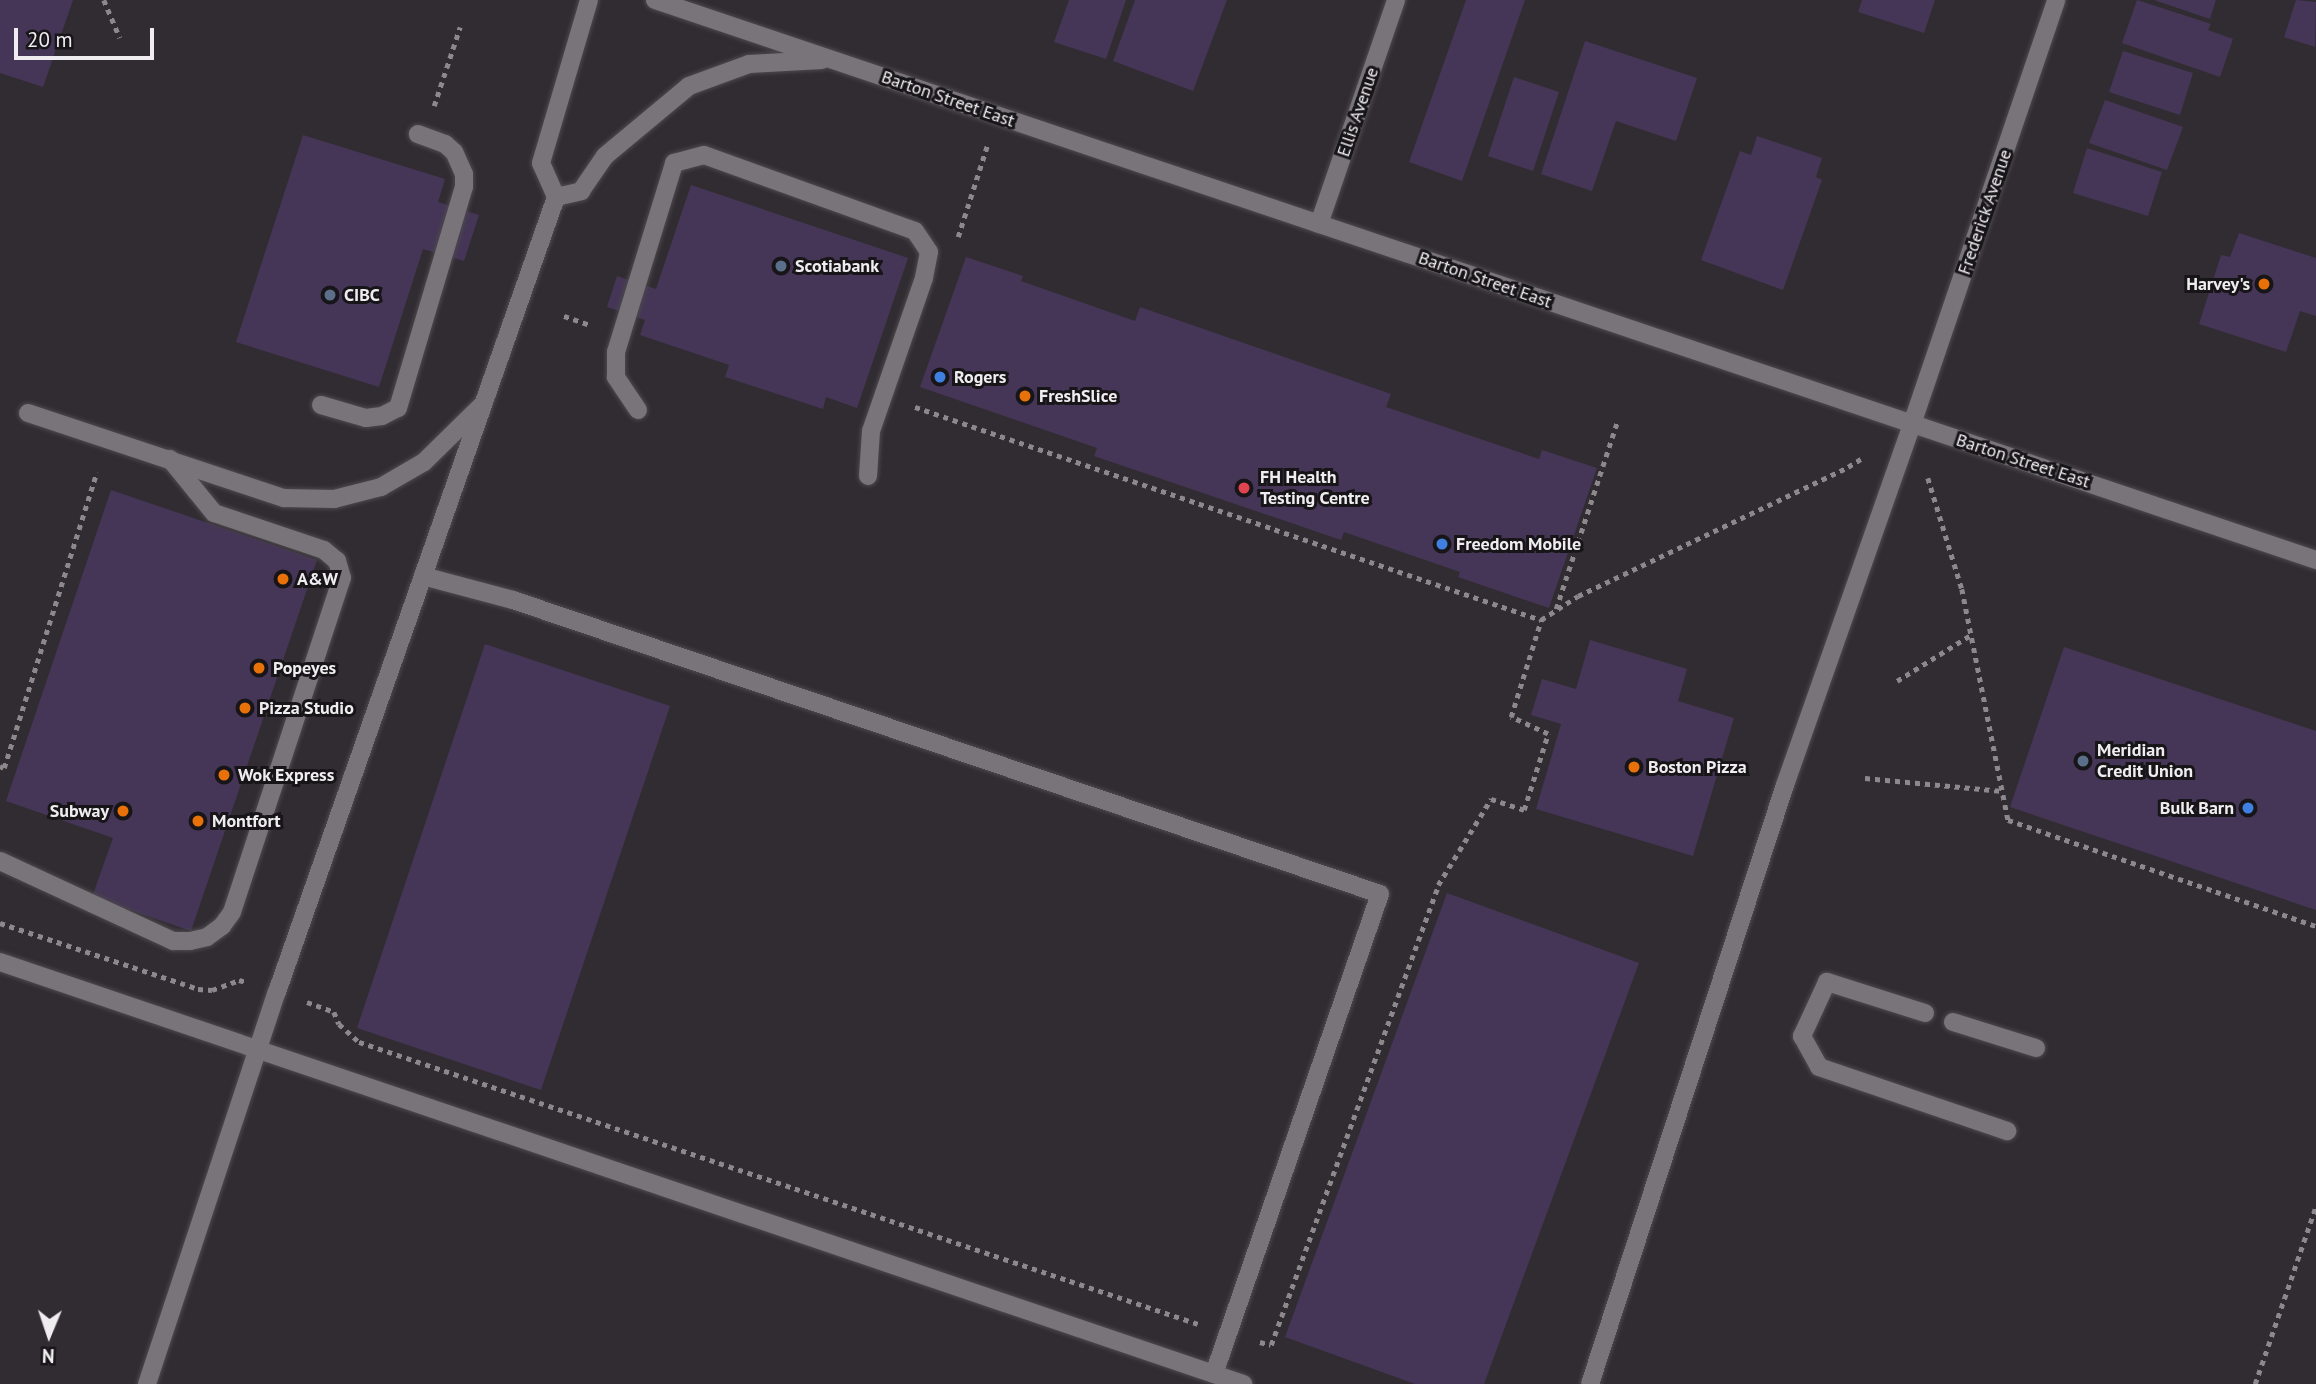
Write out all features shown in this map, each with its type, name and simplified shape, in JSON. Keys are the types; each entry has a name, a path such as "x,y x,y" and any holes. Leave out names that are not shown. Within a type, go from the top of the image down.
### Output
{"main road":[{"path":"147,1384 277,992 556,197 541,163 589,0"},
{"name":"Barton Street East","path":"655,0 2316,559"},
{"name":"Ellis Avenue","path":"1319,224 1396,0"},
{"name":"Frederick Avenue","path":"1590,1384 1785,785 1912,424 2056,0"},
{"path":"556,197 581,191 605,156 689,86 749,64 833,60"},
{"path":"321,405 366,418 382,416 398,408 464,187 464,174 454,152 445,144 418,134"},
{"path":"638,410 616,377 616,352 674,163 704,155 915,231 929,252 925,278 871,431 868,476"},
{"path":"28,413 284,498 334,499 382,487 424,462 483,404"},
{"path":"0,861 173,941 207,937 222,926 232,912 342,578 337,561 324,550 215,513 170,459"},
{"path":"423,576 513,600 1380,894 1214,1374"},
{"path":"0,962 1243,1384"},
{"path":"1925,1013 1828,982 1802,1036 1819,1067 2007,1131"},
{"path":"1953,1022 2036,1048"}],"path":[{"path":"104,0 120,38"},
{"path":"418,134 431,114 460,26"},
{"path":"955,246 997,115"},
{"path":"913,407 1541,620"},
{"path":"1556,610 1617,422"},
{"path":"0,923 198,989 219,989 239,980 277,992 334,1012 339,1024 359,1042 1228,1334 1270,1345 1438,885 1492,799 1524,810 1548,734 1511,717 1541,620 1578,596 1848,467 1912,424 1962,589 2008,820 2316,926"},
{"path":"0,766 4,768 108,438"},
{"path":"1896,681 1971,635"},
{"path":"1865,778 2002,792"},
{"path":"2255,1384 2316,1206"}],"building":[{"path":"0,0 73,0 43,87 0,73"},
{"path":"1069,0 1126,0 1106,59 1054,42"},
{"path":"1135,0 1227,0 1193,91 1113,61"},
{"path":"1466,0 1525,0 1462,181 1409,162"},
{"path":"1862,0 1935,0 1924,33 1858,12"},
{"path":"2137,0 2211,24 2208,30 2233,39 2220,77 2122,43"},
{"path":"2154,0 2216,0 2210,19"},
{"path":"2296,0 2316,2 2315,47 2284,37"},
{"path":"1585,41 1697,78 1676,141 1616,121 1592,191 1541,174"},
{"path":"2123,51 2193,73 2180,115 2109,92"},
{"path":"1514,77 1559,92 1533,171 1488,156"},
{"path":"2105,100 2183,127 2167,170 2089,143"},
{"name":"CIBC","path":"303,135 445,179 438,202 479,215 464,261 423,249 379,387 236,342"},
{"path":"1757,136 1822,158 1816,177 1822,180 1783,290 1701,260 1740,151 1751,155"},
{"path":"2087,148 2162,172 2148,216 2073,193"},
{"path":"691,185 908,258 857,408 826,397 823,409 725,377 729,365 640,335 645,320 607,307 617,276 656,289"},
{"name":"Harvey's","path":"2239,233 2316,258 2316,316 2300,311 2286,352 2199,324 2221,255 2230,257"},
{"path":"966,257 1023,276 1021,281 1135,321 1140,307 1391,394 1386,407 1539,459 1542,450 1597,468 1549,608 1458,577 1460,572 1344,532 1341,540 1094,456 1097,448 920,387"},
{"path":"111,490 317,560 191,931 92,897 113,838 6,801"},
{"name":"Boston Pizza","path":"1590,640 1687,669 1678,701 1734,718 1693,856 1536,809 1561,724 1531,715 1542,679 1576,689"},
{"path":"485,644 670,706 541,1090 357,1028"},
{"path":"2064,647 2316,731 2316,910 2010,807"},
{"path":"1447,893 1639,963 1484,1384 1415,1384 1285,1337"}],"place":[{"name":"Scotiabank","path":"781,266"},
{"name":"Harvey's","path":"2264,284"},
{"name":"CIBC","path":"330,295"},
{"name":"Rogers","path":"940,377"},
{"name":"FreshSlice","path":"1025,396"},
{"name":"FH Health Testing Centre","path":"1244,488"},
{"name":"Freedom Mobile","path":"1442,544"},
{"name":"A&W","path":"283,579"},
{"name":"Popeyes","path":"259,668"},
{"name":"Pizza Studio","path":"245,708"},
{"name":"Meridian Credit Union","path":"2083,761"},
{"name":"Boston Pizza","path":"1634,767"},
{"name":"Wok Express","path":"224,775"},
{"name":"Bulk Barn","path":"2248,808"},
{"name":"Subway","path":"123,811"},
{"name":"Montfort","path":"198,821"}]}
